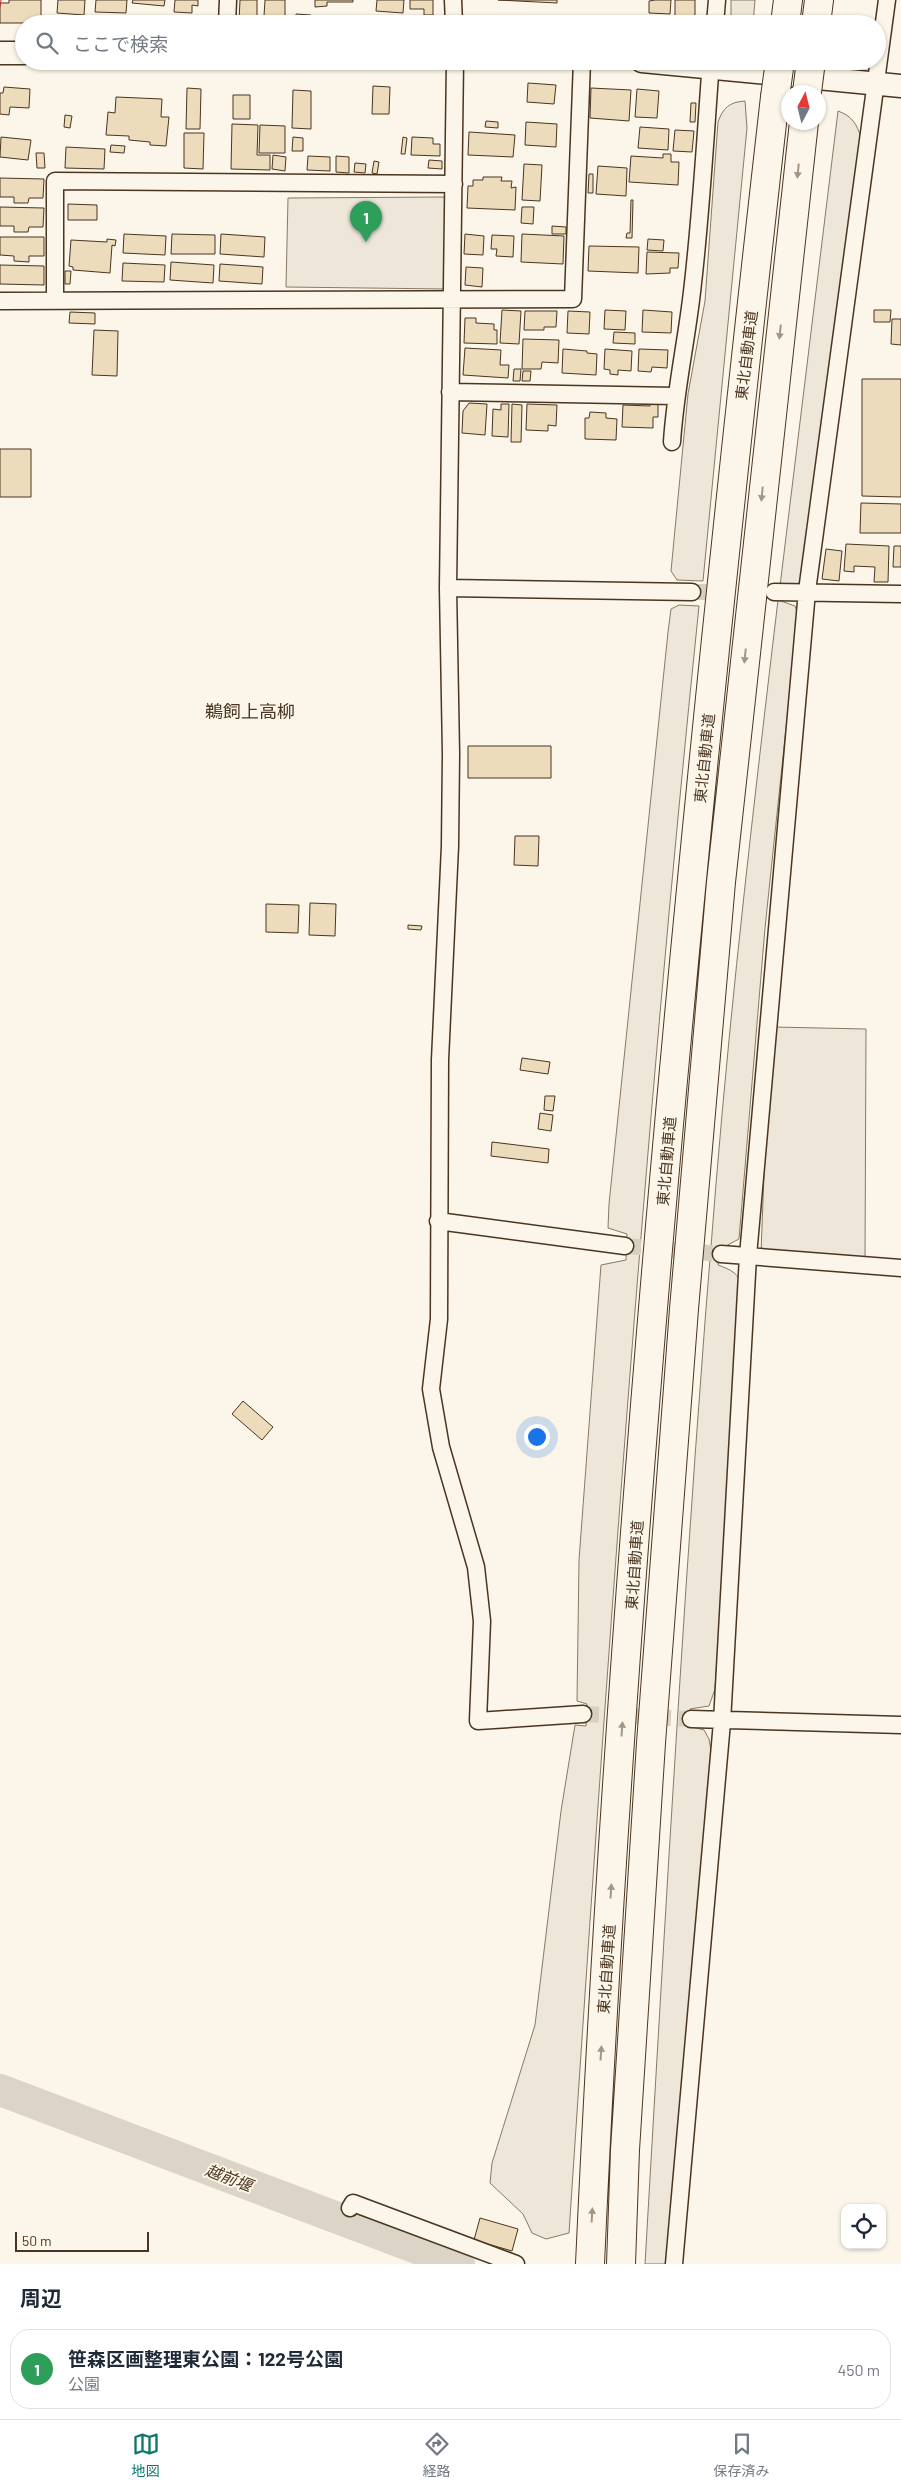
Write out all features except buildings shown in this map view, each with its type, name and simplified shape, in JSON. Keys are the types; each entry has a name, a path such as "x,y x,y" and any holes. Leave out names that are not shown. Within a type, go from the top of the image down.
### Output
{"highway":[{"path":"786,15 788,0"},
{"path":"817,15 819,0"},
{"name":"東北自動車道","path":"590,2264 621,1740 653,1308 692,878 725,544 779,70"},
{"path":"808,85 810,70"},
{"name":"東北自動車道","path":"621,2264 625,2150 651,1742 684,1309 721,882 803,130"}],"main road":[{"path":"0,52 15,53"},
{"path":"763,70 901,86"}],"street":[{"path":"227,15 228,0"},
{"path":"453,0 454,15"},
{"path":"716,15 717,0"},
{"path":"884,15 886,0"},
{"path":"455,70 448,588 451,754 450,846 440,1060 439,1319 431,1388 441,1447 476,1567 482,1621 478,1721 583,1714"},
{"path":"0,301 573,299 582,70"},
{"path":"672,442 675,396 691,302 701,216 711,70"},
{"path":"674,2264 722,1722 748,1256 807,592 878,70"},
{"path":"55,301 55,180 454,184"},
{"path":"450,392 675,396"},
{"path":"448,588 692,592"},
{"path":"774,592 901,594"},
{"path":"438,1221 625,1246"},
{"path":"721,1254 901,1268"},
{"path":"691,1719 722,1722 901,1725"},
{"path":"350,2208 353,2204 516,2264"}],"shaded area":[{"path":"731,0 755,0 754,15 731,15"},
{"path":"745,101 747,128 703,581 677,580 671,571 688,394 705,301 718,122 727,107 731,104"},
{"path":"838,111 847,115 853,121 861,138 801,582 791,587 780,586"},
{"path":"446,197 446,289 286,287 288,198"},
{"path":"778,600 795,606 798,614 765,928 739,1239 722,1248 718,1265 737,1275 741,1288 715,1689 709,1706 690,1709 689,1726 704,1730 709,1739 712,1756 669,2264 645,2264 677,1724 705,1319 722,1111 752,819"},
{"path":"679,605 699,606 660,1012 626,1419 569,2233 546,2239 532,2233 523,2214 490,2183 492,2163 535,2025 561,1811 575,1725 586,1726 587,1704 577,1701 579,1560 601,1265 626,1260 627,1234 608,1228 609,1204 668,632 671,609"},
{"path":"774,1027 866,1029 865,1262 761,1253 764,1174"}],"waterway":[{"name":"越前堰","path":"0,2090 459,2264"}],"tunnel":[{"path":"692,592 761,592"},
{"path":"625,1246 721,1254"},
{"path":"583,1714 691,1719"}],"power":[{"path":"0,7 1,0"}],"place":[{"name":"笹森区画整理東公園：122号公園","path":"366,242"}],"district":[{"name":"鵜飼上高柳","path":"250,711"}]}
